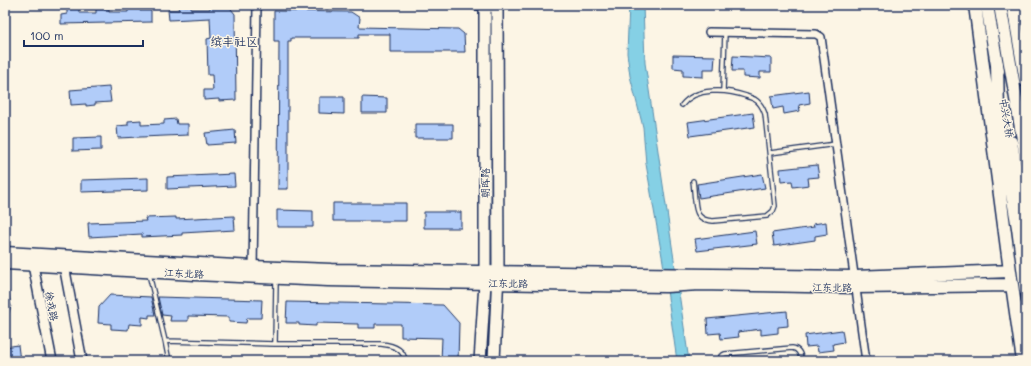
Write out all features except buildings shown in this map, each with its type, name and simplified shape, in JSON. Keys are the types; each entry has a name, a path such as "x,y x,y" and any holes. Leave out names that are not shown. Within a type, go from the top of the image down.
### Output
{"main road":[{"path":"975,5 1010,271 1024,361"},
{"name":"中兴大桥","path":"987,5 1026,230"},
{"name":"中兴大桥","path":"1000,5 1026,157"},
{"path":"1013,5 1026,81"},
{"path":"1024,5 1026,16"},
{"name":"朝晖路","path":"480,361 485,277 485,6"},
{"name":"朝晖路","path":"494,361 498,278 497,7"},
{"path":"997,64 998,114 1018,228 1026,291"},
{"name":"江东北路","path":"5,253 32,260"},
{"name":"江东北路","path":"5,263 32,260 64,261 253,272 277,277 328,280 485,277"},
{"name":"江东北路","path":"64,261 148,271 253,272 331,270 666,286 693,280"},
{"name":"江东北路","path":"855,282 1010,271"},
{"name":"江东北路","path":"498,278 657,274 693,280 1012,285"}],"street":[{"path":"253,272 256,5"},
{"path":"473,5 497,7"},
{"path":"709,32 816,34 821,37 866,361"},
{"name":"徐戎路","path":"32,260 52,361"},
{"name":"徐戎路","path":"64,261 82,361"}],"lane":[{"path":"723,91 725,32"},
{"path":"682,105 686,99 695,95 723,91 740,94 756,100 762,106 765,114 775,206 773,211 767,216 708,221 701,218 696,212 693,181"},
{"path":"770,153 836,144"},
{"path":"148,271 166,342 169,361"},
{"path":"275,344 277,277"},
{"path":"166,342 389,345 398,349 405,361"},
{"path":"720,361 721,356 725,354 792,348 795,348 799,352 802,361"}],"water":[{"path":"629,5 643,5 645,63 689,361 677,361 663,262 646,164 643,127 630,76 627,53"}],"district":[{"name":"缤丰社区","path":"234,42"}]}
